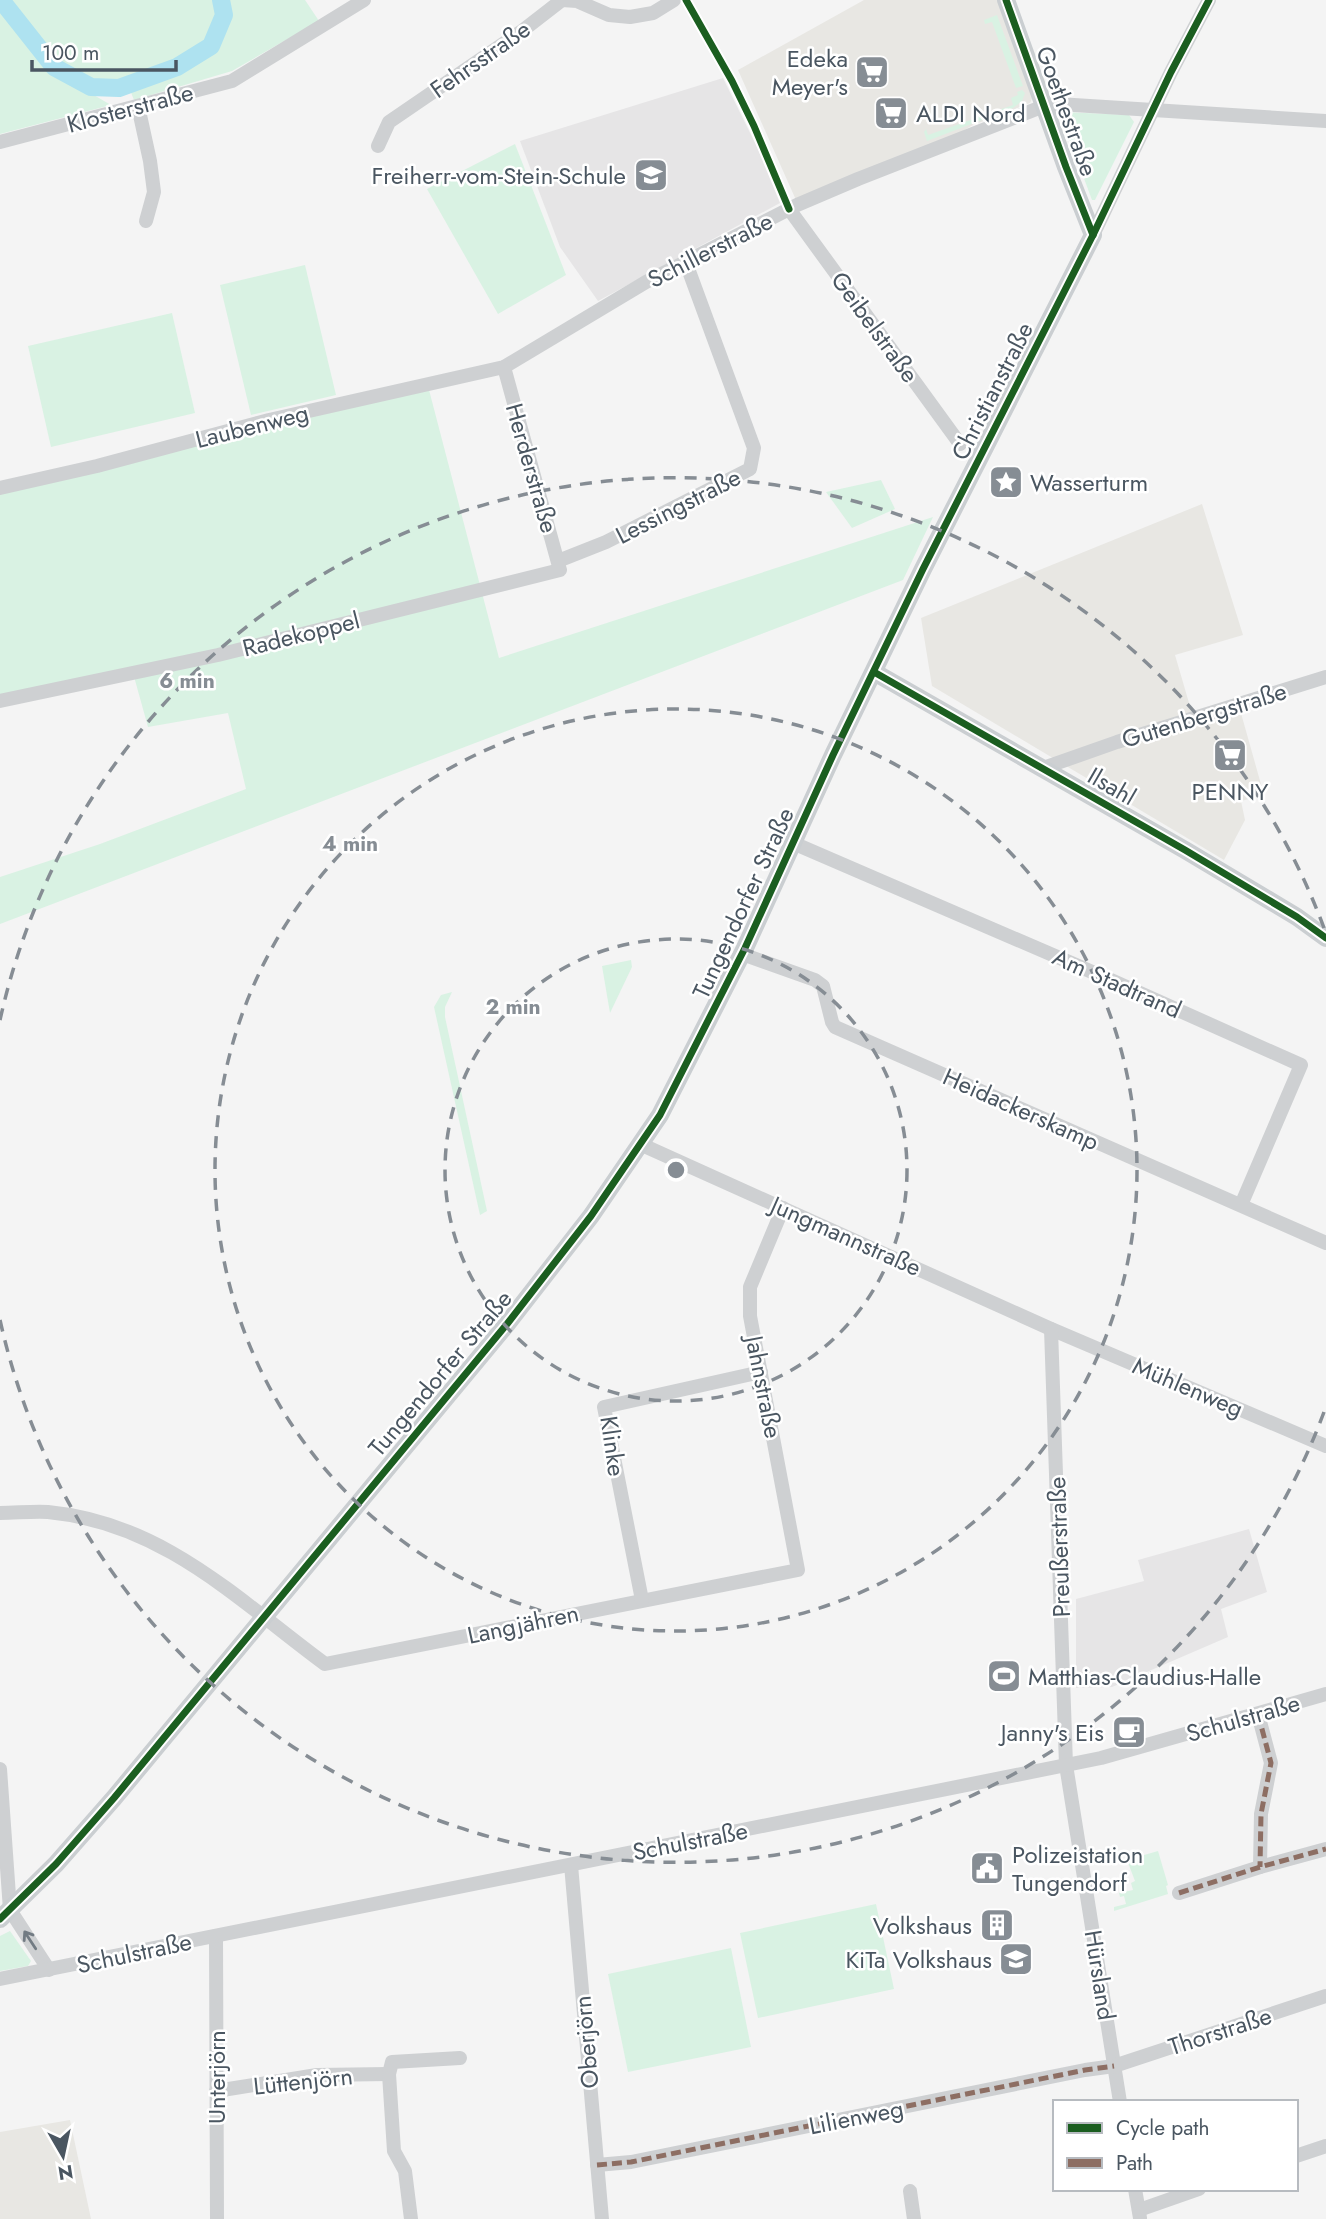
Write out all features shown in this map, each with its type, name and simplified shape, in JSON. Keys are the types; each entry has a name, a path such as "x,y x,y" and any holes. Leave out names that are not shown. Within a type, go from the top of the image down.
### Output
{"main road":[{"name":"Goethestraße","path":"1006,0 1093,235"},
{"name":"Christianstraße","path":"812,801 929,557 1093,235"},
{"name":"Ilsahl","path":"874,672 1257,892 1326,938"},
{"name":"Tungendorfer Straße","path":"5,1914 93,1823 515,1313 592,1216 660,1115 742,954 812,801"}],"street":[{"name":"Klosterstraße","path":"0,142 232,81 364,0"},
{"name":"Fehrsstraße","path":"378,146 389,122 522,31 562,0 577,1 609,15 630,17 653,13 674,0"},
{"name":"Christianstraße","path":"1093,235 1209,0"},
{"path":"1044,106 1058,104 1326,121"},
{"path":"138,106 154,192 146,221"},
{"name":"Schillerstraße","path":"504,367 646,282 789,209 858,178 1044,106"},
{"name":"Geibelstraße","path":"789,209 960,444"},
{"name":"Lessingstraße","path":"559,565 750,470 754,449 686,263"},
{"name":"Laubenweg","path":"0,488 97,466 269,420 504,367"},
{"name":"Herderstraße","path":"504,367 559,565"},
{"name":"Radekoppel","path":"0,701 218,655 559,565"},
{"name":"Gutenbergstraße","path":"1043,768 1107,745 1326,677"},
{"name":"Am Stadtrand","path":"793,843 1301,1065 1241,1205"},
{"name":"Heidackerskamp","path":"742,954 815,980 822,986 835,1027 1326,1243"},
{"name":"Jungmannstraße","path":"640,1143 1051,1329"},
{"name":"Jahnstraße","path":"783,1208 750,1287 750,1316 798,1570"},
{"name":"Mühlenweg","path":"1051,1329 1326,1446"},
{"name":"Preußerstraße","path":"1051,1329 1066,1765"},
{"name":"Klinke","path":"642,1600 604,1407 761,1372"},
{"name":"Langjähren","path":"0,1513 48,1512 110,1524 137,1534 178,1554 325,1664 798,1570"},
{"name":"Schulstraße","path":"0,1979 1101,1758 1326,1694"},
{"path":"1258,1714 1271,1763 1261,1814 1260,1867"},
{"name":"Hürsland","path":"1066,1765 1120,2100"},
{"path":"0,1769 5,1914 49,1970"},
{"path":"1179,1893 1326,1849"},
{"name":"Oberjörn","path":"571,1865 602,2219"},
{"name":"Unterjörn","path":"216,1936 217,2219"},
{"name":"Thorstraße","path":"1114,2066 1326,1996"},
{"name":"Lüttenjörn","path":"411,2219 405,2171 394,2151 389,2074 391,2063 460,2058"},
{"name":"Lilienweg","path":"597,2165 631,2162 1114,2066"},
{"name":"Lüttenjörn","path":"216,2091 317,2075 389,2074"},
{"path":"1298,2155 1326,2146"},
{"path":"909,2191 914,2219"},
{"path":"1135,2191 1139,2214 1194,2191"}],"shaded area":[{"path":"864,0 1000,0 1034,94 1030,103 973,125 949,139 796,200 738,70"},
{"name":"Freiherr-vom-Stein-Schule","path":"723,78 757,147 780,203 598,301 560,247 520,141"},
{"path":"1202,504 1243,635 1175,655 1194,720 1239,706 1264,795 1241,801 1245,820 1224,860 932,686 921,618"},
{"path":"1249,1529 1267,1592 1221,1609 1228,1637 1112,1687 1076,1688 1076,1599 1144,1581 1138,1560"},
{"path":"70,2120 91,2219 0,2219 0,2132"}],"green space":[{"path":"0,0 305,0 319,21 232,71 134,100 130,90 92,94 111,105 0,134"},
{"path":"997,15 1023,86 1016,88 992,22 985,24 984,20"},
{"path":"1022,90 1025,93 1022,101 1013,108 927,141 924,132 926,129 928,135 1013,105 1011,98"},
{"path":"1060,114 1129,115 1134,122 1095,200 1092,200"},
{"path":"515,144 566,275 498,314 427,189"},
{"path":"305,265 336,395 251,415 220,285"},
{"path":"172,313 195,413 51,447 28,346"},
{"path":"428,386 499,658 933,517 903,580 0,924 0,877 100,844 246,789 228,713 148,727 133,673 0,701 0,488"},
{"path":"881,480 895,509 852,528 826,492"},
{"path":"631,960 632,967 610,1013 602,966"},
{"path":"452,992 445,1007 445,1017 487,1211 480,1215 434,1007 441,995"},
{"path":"1158,1851 1168,1894 1114,1911 1114,1907 1126,1904 1124,1896 1120,1897 1119,1893 1133,1890 1131,1883 1135,1881 1127,1860"},
{"path":"876,1904 894,1989 758,2018 740,1933"},
{"path":"10,1931 31,1961 28,1966 0,1971 0,1936"},
{"path":"731,1948 751,2047 628,2072 608,1974"}],"waterway":[{"path":"0,1 54,67 91,87 119,88 177,67 211,46 224,15 221,0"}],"marked path":[{"path":"1258,1714 1271,1763 1261,1814 1260,1867"},
{"path":"1179,1893 1326,1849"},
{"path":"597,2165 631,2162 1114,2066"}],"cycle path":[{"path":"686,0 732,81 789,209"},
{"path":"1006,0 1093,235"},
{"path":"0,1919 56,1864 114,1798 507,1324 591,1216 660,1115 745,948 833,755 923,569 1209,0"},
{"path":"874,672 1185,850 1297,917 1326,938"}],"place":[{"name":"Edeka Meyer's","path":"872,72"},
{"name":"ALDI Nord","path":"891,113"},
{"name":"Freiherr-vom-Stein-Schule","path":"651,175"},
{"name":"Wasserturm","path":"1006,482"},
{"name":"PENNY","path":"1230,755"},
{"name":"Matthias-Claudius-Halle","path":"1004,1676"},
{"name":"Janny's Eis","path":"1129,1732"},
{"name":"Polizeistation Tungendorf","path":"987,1868"},
{"name":"Volkshaus","path":"997,1925"},
{"name":"KiTa Volkshaus","path":"1016,1959"}]}
